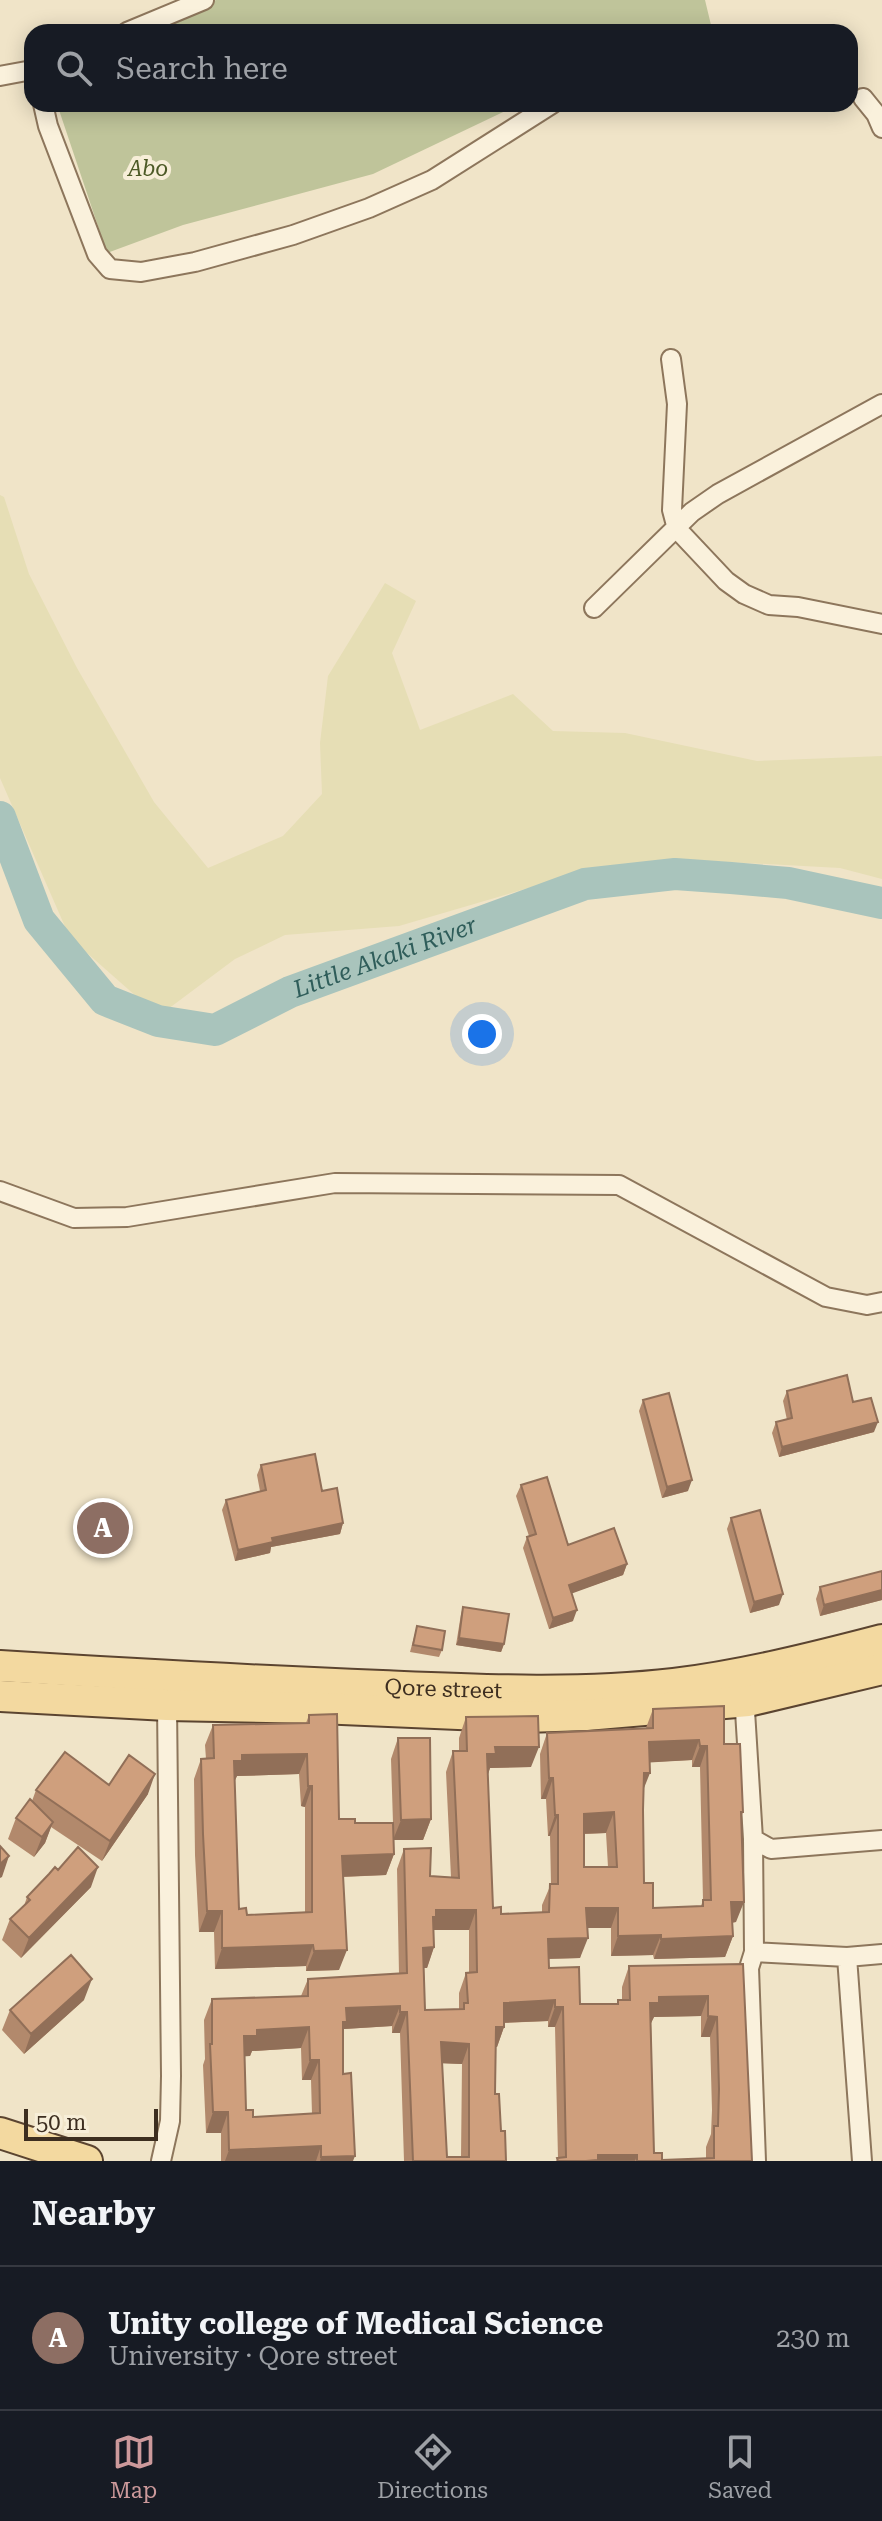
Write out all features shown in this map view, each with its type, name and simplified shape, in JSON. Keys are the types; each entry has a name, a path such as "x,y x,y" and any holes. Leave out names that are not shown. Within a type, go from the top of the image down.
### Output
{"main road":[{"name":"Qore street","path":"0,1666 208,1679 475,1690 566,1690 671,1684 746,1688 882,1640"},
{"name":"Qore street","path":"0,1696 525,1717 586,1715 882,1669"},
{"path":"0,2133 87,2161"}],"street":[{"path":"146,24 204,0"},
{"path":"0,76 24,72"},
{"path":"863,98 876,114 882,128"},
{"path":"45,112 97,254 110,269 141,272 195,262 293,235 369,208 432,180 539,112"},
{"path":"671,359 677,404 672,510 677,529 726,581 744,594 769,605 798,607 882,624"},
{"path":"594,608 692,512 718,494 882,404"},
{"path":"0,1191 74,1218 114,1218 335,1183 619,1185 826,1297 867,1305 882,1302"},
{"path":"746,1688 753,1839 754,1952 749,1968 756,2161"},
{"path":"161,2161 170,2121 171,2076 167,1705"},
{"path":"753,1839 771,1849 882,1840"},
{"path":"754,1952 847,1957 882,1954"},
{"path":"847,1957 862,2161"}],"shaded area":[{"path":"0,495 4,497 29,574 77,668 154,802 208,868 283,836 322,794 320,743 328,676 385,583 416,601 392,653 420,730 513,694 553,731 625,733 757,761 882,756 882,879 840,868 670,859 563,878 399,926 285,935 235,959 164,1012 137,997 70,938 0,778"}],"green space":[{"path":"216,0 705,0 711,24 167,24"},
{"name":"Abo","path":"60,112 503,112 373,174 183,225 107,253"}],"building":[{"path":"847,1375 853,1402 871,1398 878,1422 782,1447 776,1422 792,1418 787,1391"},
{"path":"669,1393 692,1480 667,1487 643,1400"},
{"path":"315,1454 322,1491 337,1488 343,1523 272,1538 273,1542 238,1550 226,1500 266,1490 261,1465"},
{"path":"547,1477 568,1545 614,1528 627,1564 569,1585 577,1610 553,1618 527,1537 536,1534 521,1485"},
{"path":"760,1510 783,1594 754,1602 731,1518"},
{"path":"882,1571 882,1590 824,1605 820,1587"},
{"path":"463,1607 509,1614 504,1644 459,1638"},
{"path":"417,1626 445,1631 442,1650 413,1645"},
{"path":"724,1706 724,1744 740,1744 744,1902 731,1902 733,1936 661,1939 661,1935 618,1936 618,1908 586,1908 588,1938 548,1939 549,1968 579,1967 580,2004 618,2004 618,2000 630,2000 629,1966 743,1964 752,2161 637,2161 637,2155 598,2155 598,2160 558,2161 557,2158 566,2157 563,2007 555,2007 555,2000 504,2003 504,2027 496,2027 495,2094 499,2094 506,2161 413,2161 407,2012 400,2012 400,2006 346,2008 343,2074 351,2073 355,2156 321,2157 321,2146 229,2150 228,2112 213,2112 212,1999 308,1996 308,1979 407,1973 404,1849 431,1848 430,1876 459,1878 453,1751 467,1751 466,1717 538,1716 539,1747 495,1747 496,1754 487,1754 493,1908 501,1907 501,1914 549,1912 550,1884 558,1884 558,1815 555,1815 553,1778 549,1778 547,1733 653,1728 653,1709","holes":["699,1740 700,1746 707,1746 711,1900 703,1900 703,1906 653,1908 653,1883 644,1883 644,1773 650,1773 649,1742","614,1812 617,1867 584,1867 584,1814","436,1910 476,1910 477,1972 466,1973 468,2003 464,2003 464,2009 425,2010 423,1948 434,1947 433,1917 436,1917","708,1996 708,2016 717,2017 719,2089 714,2158 662,2160 662,2153 654,2153 650,2003 659,2003 659,1997","309,2027 310,2060 319,2060 320,2113 253,2117 253,2110 246,2110 244,2036 257,2036 257,2030","441,2042 469,2044 469,2157 447,2157"]},
{"path":"337,1714 339,1819 355,1819 355,1823 393,1823 394,1854 342,1856 347,1950 314,1951 313,1945 222,1948 222,1911 207,1911 203,1834 201,1759 214,1758 213,1725 309,1723 309,1715","holes":["307,1754 308,1786 312,1786 312,1912 247,1915 246,1908 239,1909 234,1761 242,1761 242,1755"]},
{"path":"398,1738 430,1738 431,1819 401,1820"},
{"path":"65,1752 109,1785 129,1755 155,1774 110,1841 36,1790"},
{"path":"30,1799 53,1822 42,1837 16,1818"},
{"path":"0,1846 9,1856 0,1864"},
{"path":"78,1847 98,1867 29,1938 10,1919 30,1900 27,1897 55,1867 58,1870"},
{"path":"71,1955 92,1979 31,2034 10,2010"}],"waterway":[{"name":"Little Akaki River","path":"0,817 39,920 105,1000 158,1021 215,1030 290,992 585,884 675,874 788,883 882,903"}],"place":[{"name":"Unity college of Medical Science","path":"103,1528"}]}
